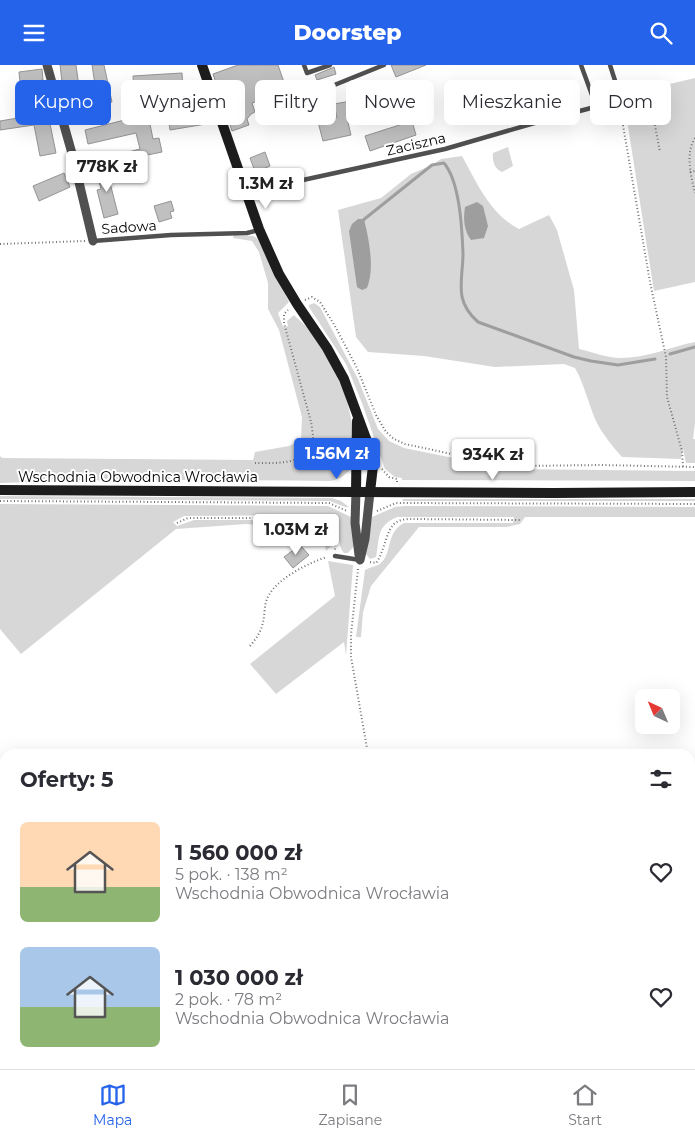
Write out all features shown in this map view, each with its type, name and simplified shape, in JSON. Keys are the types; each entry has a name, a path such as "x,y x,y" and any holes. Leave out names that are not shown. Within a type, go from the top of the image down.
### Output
{"main road":[{"path":"202,65 259,229 279,274 344,379 371,452 370,492"},
{"path":"356,492 357,417"},
{"name":"Wschodnia Obwodnica Wrocławia","path":"0,490 695,492"}],"street":[{"path":"47,65 73,157 93,241"},
{"path":"356,492 356,523 360,560"},
{"path":"360,560 365,539 370,492"}],"lane":[{"path":"304,65 307,73 330,65"},
{"path":"336,84 384,65"},
{"path":"581,65 590,90"},
{"path":"610,65 615,80"},
{"name":"Zaciszna","path":"249,199 303,180 445,149 590,108"},
{"name":"Sadowa","path":"93,241 171,235 247,233 259,229"},
{"path":"335,556 360,560"}],"path":[{"path":"624,125 650,282 666,357 667,397 682,451 683,467"},
{"path":"655,125 660,152"},
{"path":"695,138 690,155 690,172 695,193"},
{"path":"690,172 695,171"},
{"name":"Sadowa","path":"0,244 93,241"},
{"path":"255,463 281,463 298,459 309,449 313,439 311,422 284,323 284,314 297,304 312,297 320,302 335,326 357,369 376,415 386,432 394,439 489,462 520,466 695,467"},
{"path":"176,523 188,518 321,518 331,523 335,531 335,556"},
{"path":"367,749 351,657 351,635 360,560 376,563 382,556 390,527 398,521 413,519 520,520"},
{"path":"250,646 260,633 267,600 271,591 296,571 327,557"}],"shaded area":[{"path":"695,78 695,282 654,291 628,125 671,125 671,84"},
{"path":"508,147 513,166 502,172 494,164 493,153"},
{"path":"462,156 485,197 509,223 519,229 549,215 557,230 574,290 579,349 610,357 630,358 695,342 695,423 693,439 695,439 695,463 686,463 683,449 681,459 622,457 597,424 575,368 564,364 495,367 424,356 368,352 356,337 338,210 381,198 411,174 441,159"},
{"path":"477,202 483,206 488,226 484,238 471,240 465,225 465,207"},
{"path":"358,219 364,219 371,263 367,288 362,290 357,287 349,231 352,224"},
{"path":"234,235 257,238 289,302 278,313 283,327 288,326 287,321 294,315 313,335 338,379 344,393 353,427 354,451 350,469 342,477 331,481 124,480 0,483 0,456 2,458 253,460 255,452 289,446 301,440 302,417 279,330 268,309 268,283 259,252 252,241 233,238"},
{"path":"314,303 320,307 358,379 378,429 389,441 404,448 508,469 695,471 695,481 402,480 402,478 395,477 385,469 346,364 309,307 309,305"},
{"path":"0,496 332,498 341,501 349,507 330,501 0,499"},
{"path":"402,499 695,499 695,501 403,501"},
{"path":"0,504 328,506 351,517 354,546 348,553 344,553 339,542 339,531 336,522 323,515 184,516 173,522 177,526 194,520 313,520 324,523 329,527 332,534 332,545 326,551 322,526 311,524 301,531 246,524 176,529 21,654 0,629"},
{"path":"395,507 695,507 695,517 525,517 520,524 507,527 419,527 371,586 363,612 361,637 356,637 365,570 380,564 384,559 391,537 398,527 404,523 513,523 514,517 397,517 385,524 380,533 376,557 370,559 366,554 372,517"},
{"path":"328,561 353,565 346,655 344,642 276,694 250,664 335,596"}],"building":[{"path":"60,65 76,65 78,80 62,80"},
{"path":"92,65 104,65 107,80 94,80"},
{"path":"238,65 278,65 283,80 255,80 255,102 252,103 255,112 247,119 249,125 232,131 230,125 245,125 245,80 215,80 213,74"},
{"path":"391,65 426,65 396,77"},
{"path":"334,67 336,74 317,80 315,75"},
{"path":"42,69 43,80 20,80 19,72"},
{"path":"182,73 182,80 133,80 133,76"},
{"path":"346,102 346,125 349,125 351,135 323,141 319,125 336,125 336,104"},
{"path":"15,118 15,125 34,125 0,130 0,121"},
{"path":"121,121 121,125 150,125 153,139 159,138 162,152 128,159 130,169 121,171 119,161 114,162 113,156 140,149 136,133 88,144 85,130 111,125"},
{"path":"34,125 50,125 56,153 40,156"},
{"path":"169,125 200,125 170,130"},
{"path":"399,125 413,125 416,135 370,151 365,136"},
{"path":"265,152 270,166 256,174 250,158"},
{"path":"115,169 118,181 110,183 118,214 104,218 97,190 101,189 97,174"},
{"path":"64,173 70,187 39,201 33,186"},
{"path":"171,201 174,211 170,212 172,218 159,222 154,206"},
{"path":"300,545 309,555 293,568 284,557"}],"waterway":[{"path":"362,221 432,165 444,163 454,182 459,206 463,253 462,298 470,314 478,322 574,357 591,361 618,365 655,359"},
{"path":"670,354 695,347"}]}
